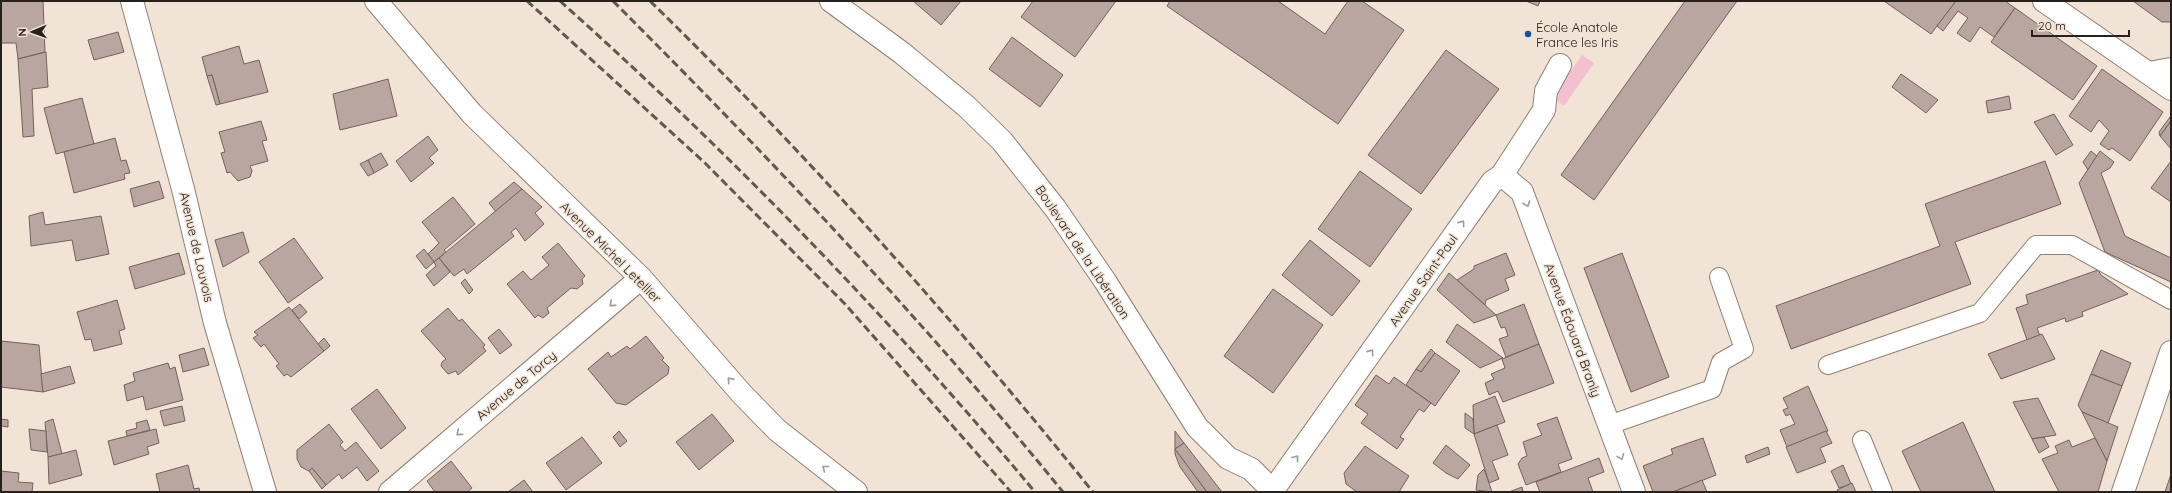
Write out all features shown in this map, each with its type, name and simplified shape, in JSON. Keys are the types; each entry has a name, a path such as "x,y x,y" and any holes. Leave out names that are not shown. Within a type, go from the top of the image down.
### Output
{"street":[{"name":"Avenue de Louvois","path":"132,1 183,188 215,323 264,492"},
{"name":"Avenue Michel Letellier","path":"376,1 472,114 641,278 741,393 777,430 856,492"},
{"name":"Boulevard de la Libération","path":"831,1 908,58 966,106 1002,141 1055,208 1104,281 1197,427 1228,458 1251,469 1274,491"},
{"path":"2044,1 2171,89"},
{"name":"Avenue Saint-Paul","path":"1274,491 1492,182 1502,176 1544,110 1546,91 1560,65"},
{"path":"2148,73 2171,68"},
{"name":"Avenue Édouard Branly","path":"1502,176 1522,192 1634,492"},
{"name":"Avenue de Torcy","path":"390,492 641,278"},
{"path":"2123,492 2171,352"}],"lane":[{"path":"1828,365 1980,313 2036,245 2072,245 2171,300"},
{"path":"1609,426 1712,389 1721,362 1744,349 1719,277"},
{"path":"1862,440 1883,492"}],"shaded area":[{"path":"1582,55 1594,63 1564,106 1552,97"}],"building":[{"path":"1,1 43,1 45,52 18,59 16,43 1,43"},
{"path":"913,1 961,1 941,25"},
{"path":"1033,1 1116,1 1075,57 1021,17"},
{"path":"1170,1 1278,1 1325,34 1348,1 1362,1 1404,30 1338,124 1167,6"},
{"path":"1526,1 1540,1 1538,6"},
{"path":"1685,1 1737,1 1594,200 1561,175"},
{"path":"1884,1 1956,1 1931,34"},
{"path":"1956,1 2005,1 2015,8 1994,37 1980,27 1970,42 1957,33 1968,18 1958,11 1943,31 1937,26"},
{"path":"2133,1 2171,1 2171,22 2162,22"},
{"path":"2015,8 2097,66 2073,100 1991,42"},
{"path":"118,32 124,52 94,60 88,40"},
{"path":"1012,37 1063,75 1040,107 989,69"},
{"path":"239,46 244,64 259,60 268,92 220,104 212,75 207,76 202,57"},
{"path":"1446,50 1499,89 1421,194 1368,155"},
{"path":"46,52 48,87 32,89 34,136 23,137 18,59"},
{"path":"2102,69 2163,112 2130,161 2112,148 2109,150 2100,144 2109,131 2099,120 2091,132 2069,116"},
{"path":"1901,74 1938,100 1926,113 1892,87"},
{"path":"212,75 220,104 216,105 207,76"},
{"path":"388,79 397,116 340,130 333,94"},
{"path":"2009,96 2011,109 1988,113 1986,101"},
{"path":"82,98 94,144 56,154 44,108"},
{"path":"2054,114 2073,145 2056,155 2034,122"},
{"path":"2170,117 2171,121 2160,136 2159,132"},
{"path":"261,121 267,140 262,141 268,161 250,166 252,171 250,177 238,181 230,172 227,173 221,153 225,152 219,132"},
{"path":"2171,121 2171,149 2160,136"},
{"path":"428,136 438,150 429,158 434,163 411,182 396,161"},
{"path":"115,138 121,161 126,160 130,173 124,174 125,179 74,193 64,152"},
{"path":"2091,151 2097,156 2088,170 2083,162"},
{"path":"2100,151 2114,162 2110,168 2101,173 2125,236 2171,258 2171,282 2105,252 2079,183"},
{"path":"381,153 388,165 374,173 368,160"},
{"path":"368,160 374,173 368,176 360,164"},
{"path":"2045,161 2061,204 1955,242 1971,284 1791,349 1776,306 1940,246 1925,204"},
{"path":"2171,161 2171,202 2151,188"},
{"path":"1360,171 1412,209 1370,267 1318,229"},
{"path":"159,181 164,198 134,207 130,189"},
{"path":"514,182 522,189 496,212 489,203"},
{"path":"522,189 542,207 535,213 544,224 525,241 516,228 511,232 514,236 467,274 464,269 454,276 439,258"},
{"path":"453,197 475,224 444,250 446,252 434,262 428,254 439,243 422,222"},
{"path":"43,212 45,225 101,216 109,254 76,261 72,240 31,246 29,216"},
{"path":"243,232 249,252 223,267 215,240"},
{"path":"294,238 323,278 288,303 259,262"},
{"path":"1310,240 1360,281 1332,316 1282,275"},
{"path":"558,243 585,276 582,279 583,284 577,289 571,288 547,308 549,313 543,318 538,315 535,318 507,284 523,271 531,280 549,265 542,257"},
{"path":"424,249 434,262 426,269 416,256"},
{"path":"179,253 185,274 135,289 129,267"},
{"path":"1506,253 1515,275 1505,279 1509,290 1486,300 1485,305 1457,280 1474,269 1474,266"},
{"path":"1622,253 1669,377 1631,392 1584,268"},
{"path":"439,258 450,272 434,286 426,275 436,266 434,262"},
{"path":"2098,270 2101,275 2128,294 2082,312 2083,316 2066,322 2065,318 2037,328 2040,336 2027,340 2016,308 2028,304 2026,295"},
{"path":"1449,273 1496,315 1474,323 1437,290"},
{"path":"465,279 473,290 469,294 461,283"},
{"path":"1273,289 1323,325 1273,393 1224,356"},
{"path":"117,300 125,329 119,331 122,344 94,351 91,339 85,340 77,312"},
{"path":"300,304 307,312 299,319 292,310"},
{"path":"1524,304 1539,344 1506,357 1499,339 1508,336 1505,327 1501,328 1496,315"},
{"path":"289,307 324,351 291,377 287,374 284,376 276,366 279,364 264,344 261,347 253,338 258,335 254,332"},
{"path":"448,308 459,321 462,319 485,345 483,347 486,351 458,375 456,371 448,374 441,366 442,362 446,359 421,331"},
{"path":"1457,324 1503,358 1480,368 1446,342"},
{"path":"499,329 512,345 500,354 488,338"},
{"path":"2042,334 2055,359 2001,379 1988,354"},
{"path":"646,336 664,358 662,360 669,367 668,374 626,405 616,403 588,369 608,352 611,357 627,346 630,349"},
{"path":"324,338 330,346 324,351 318,344"},
{"path":"1,341 39,345 43,392 1,387"},
{"path":"1539,344 1554,383 1503,402 1498,391 1489,395 1485,383 1494,379 1491,374 1505,368 1502,359"},
{"path":"204,348 209,365 183,372 179,355"},
{"path":"1431,349 1435,353 1421,372 1416,369"},
{"path":"2101,350 2131,363 2122,386 2091,374"},
{"path":"1435,353 1460,371 1435,406 1406,385 1416,369 1421,372"},
{"path":"168,363 170,369 175,367 183,400 146,410 143,396 127,401 124,385 135,381 133,373"},
{"path":"70,366 75,383 43,392 41,374"},
{"path":"2091,374 2122,386 2108,423 2082,412 2078,405"},
{"path":"1376,375 1389,384 1394,377 1431,403 1424,412 1419,409 1400,437 1404,439 1397,449 1361,423 1368,414 1355,405"},
{"path":"1808,386 1828,431 1787,447 1780,430 1795,424 1790,414 1786,416 1783,410 1788,408 1783,398"},
{"path":"377,389 406,428 381,449 351,409"},
{"path":"1495,396 1505,422 1474,434 1473,405"},
{"path":"2038,398 2056,435 2032,439 2013,402"},
{"path":"182,406 185,421 164,426 160,411"},
{"path":"2082,412 2118,427 2107,461 2095,438"},
{"path":"1465,413 1473,419 1474,434 1465,428"},
{"path":"712,414 734,441 699,470 676,442"},
{"path":"1557,417 1572,459 1558,464 1561,472 1526,485 1518,464 1522,458 1527,456 1523,442 1542,435 1537,424"},
{"path":"1,419 8,420 8,427 1,426"},
{"path":"53,419 62,454 48,457 45,422"},
{"path":"147,420 150,430 127,436 126,431 137,428 136,423"},
{"path":"1963,422 1995,492 1921,492 1902,451"},
{"path":"329,424 343,442 340,445 345,451 356,442 379,471 367,481 357,467 342,479 339,474 326,485 312,468 309,471 301,467 297,459 297,450"},
{"path":"1497,425 1508,455 1492,461 1499,479 1489,483 1474,434"},
{"path":"29,429 46,431 47,452 31,450"},
{"path":"156,429 159,443 147,447 149,454 114,465 108,441"},
{"path":"619,431 627,441 620,447 613,437"},
{"path":"1175,431 1184,443 1175,449"},
{"path":"1826,431 1832,443 1820,448 1826,462 1797,473 1786,447"},
{"path":"582,437 602,463 566,490 546,463"},
{"path":"2044,437 2049,447 2039,453 2032,439"},
{"path":"1703,438 1716,475 1673,492 1653,492 1643,466 1673,454 1671,449"},
{"path":"2095,438 2107,461 2098,492 2059,492 2042,459 2058,453 2055,446 2069,440 2072,447"},
{"path":"1184,443 1222,492 1207,492 1175,449"},
{"path":"1446,445 1470,465 1458,479 1446,473 1433,463"},
{"path":"1365,446 1409,476 1399,492 1357,492 1346,484 1344,473"},
{"path":"1768,447 1770,454 1747,463 1745,456"},
{"path":"1175,449 1207,492 1198,492 1180,467 1175,454"},
{"path":"76,450 82,475 49,484 48,457"},
{"path":"1599,458 1604,472 1588,478 1593,492 1540,492 1536,482"},
{"path":"451,461 472,488 467,492 435,492 427,481"},
{"path":"188,465 194,489 199,488 200,492 160,492 156,474"},
{"path":"1843,465 1851,484 1839,488 1831,471"},
{"path":"312,468 326,485 322,489 309,471"},
{"path":"1484,469 1492,492 1476,490 1478,475"},
{"path":"1,471 19,473 18,482 33,483 32,492 1,492"},
{"path":"2171,474 2171,492 2165,492"},
{"path":"524,480 533,492 508,492"},
{"path":"1702,480 1707,492 1673,492"},
{"path":"1852,483 1856,492 1838,492 1837,490"},
{"path":"1522,487 1523,492 1509,492"}],"railway":[{"path":"527,1 705,163 845,304 1011,492"},
{"path":"560,1 747,177 923,363 1035,492"},
{"path":"613,1 730,120 900,302 956,365 1063,492"},
{"path":"650,1 709,59 879,240 988,365 1093,492"}],"place":[{"name":"École Anatole France les Iris","path":"1528,34"}]}
